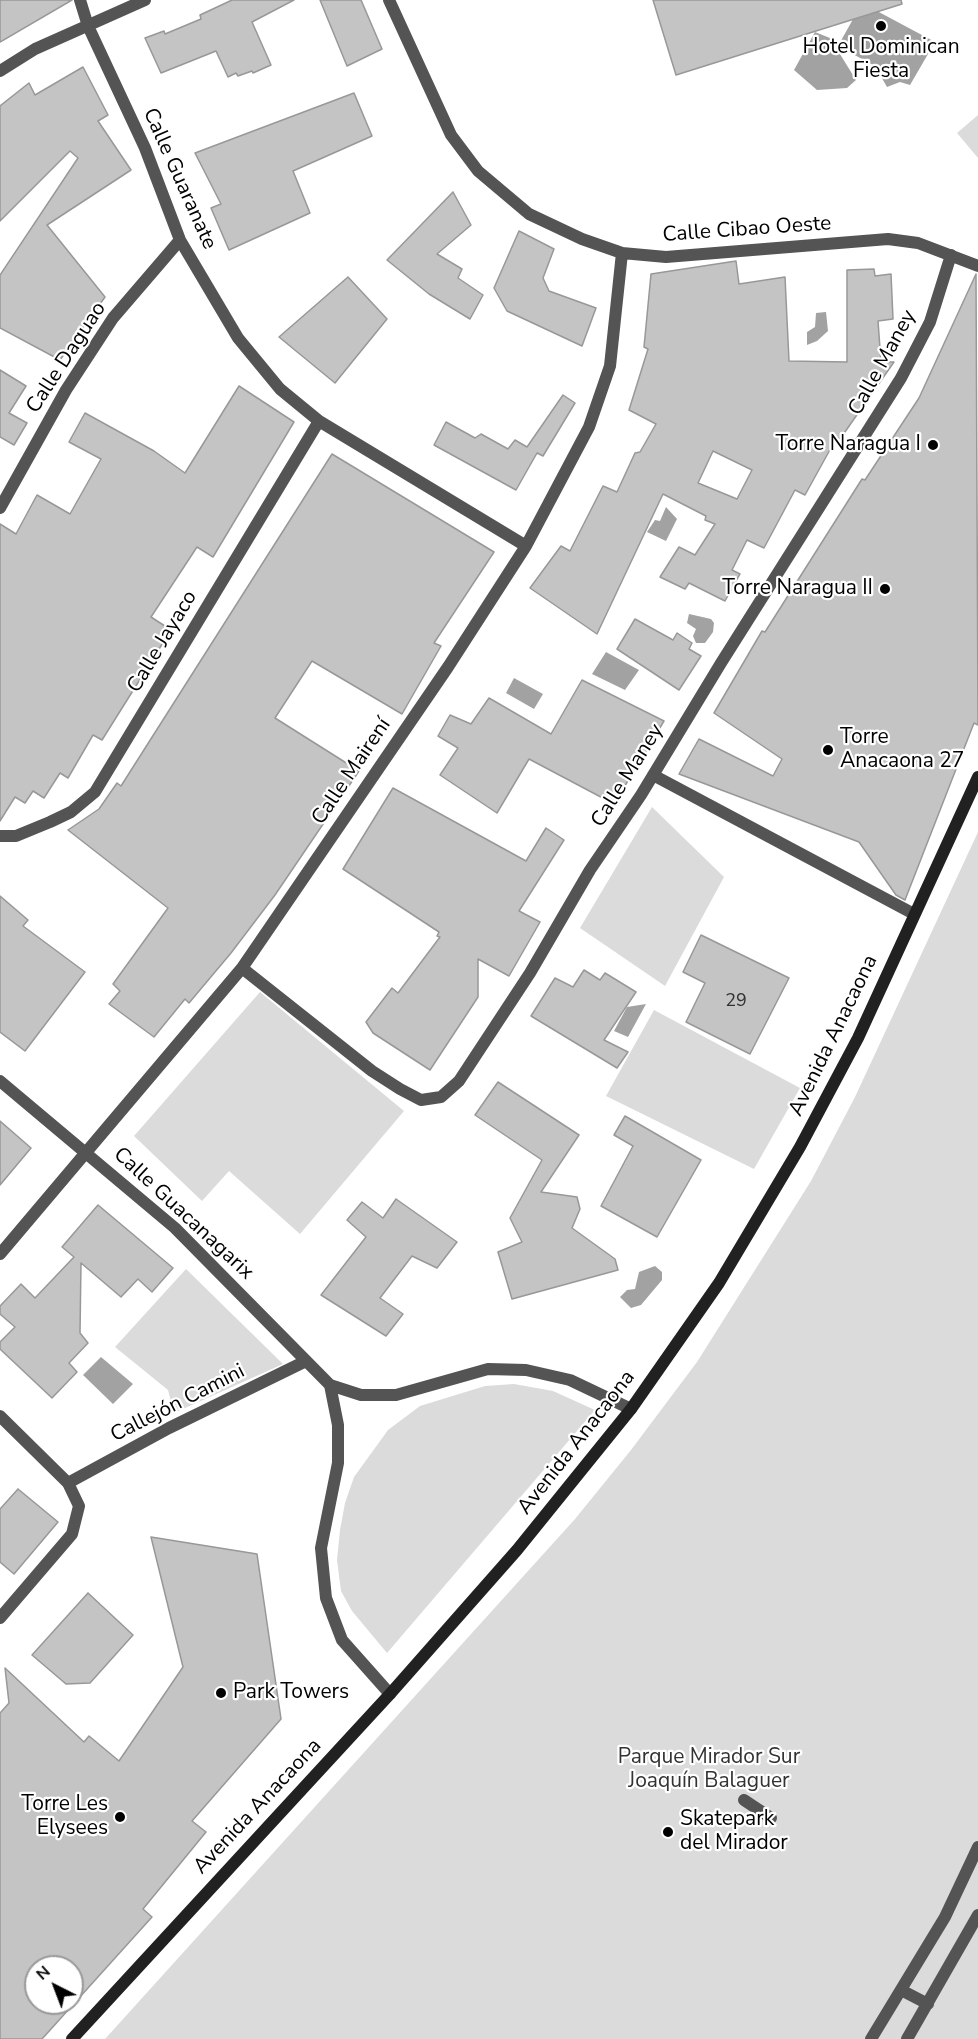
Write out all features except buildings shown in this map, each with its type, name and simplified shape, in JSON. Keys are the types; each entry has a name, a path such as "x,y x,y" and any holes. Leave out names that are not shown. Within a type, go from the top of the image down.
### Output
{"main road":[{"name":"Avenida Anacaona","path":"72,2039 390,1694 517,1550 631,1409 719,1283 800,1147 858,1038 978,777"}],"street":[{"name":"Calle Guaranate","path":"80,0 88,26 144,148 180,240 238,338 280,388 319,421 526,546"},
{"path":"0,71 35,50 145,0"},
{"name":"Calle Cibao Oeste","path":"389,0 451,135 478,171 529,213 582,239 622,253 666,257 888,239 918,243 978,266"},
{"name":"Calle Daguao","path":"0,508 66,390 113,318 180,240"},
{"name":"Calle Mairení","path":"0,1254 88,1153 242,968 448,667 526,546 589,427 610,366 622,253"},
{"name":"Calle Maney","path":"242,968 400,1089 421,1100 441,1097 459,1081 530,973 590,870 653,775 720,663 901,378 930,322 951,255"},
{"name":"Calle Jayaco","path":"0,836 16,836 50,822 71,812 95,792 319,421"},
{"path":"653,775 914,914"},
{"name":"Calle Guacanagarix","path":"0,1081 175,1228 330,1385 361,1395 396,1395 488,1368 526,1370 570,1380 631,1409"},
{"name":"Callejón Camini","path":"68,1483 169,1428 306,1361"},
{"path":"330,1385 338,1425 338,1463 321,1548 326,1598 342,1640 390,1694"},
{"path":"0,1416 68,1483 79,1506 72,1534 0,1618"},
{"path":"744,1800 771,1818"},
{"path":"871,2039 945,1917 978,1847"},
{"path":"907,2039 978,1915"},
{"path":"901,1990 928,2004"}],"green space":[{"path":"978,115 978,158 957,133"},
{"path":"652,807 724,877 665,986 580,928"},
{"name":"Parque Mirador Sur Joaquín Balaguer","path":"978,832 978,2039 105,2039 575,1519 631,1450 697,1362 811,1181 855,1097"},
{"path":"260,992 404,1111 300,1234 229,1171 202,1201 134,1136"},
{"path":"654,1010 800,1088 754,1169 606,1096"},
{"path":"186,1269 283,1364 174,1413 168,1390 115,1347"},
{"path":"514,1384 553,1391 595,1410 387,1653 352,1611 341,1591 337,1560 340,1530 345,1503 354,1477 388,1430 420,1406 485,1386"}],"shaded area":[{"path":"862,3 935,42 910,85 900,82 887,87 875,66 838,46"},
{"path":"815,32 830,38 856,80 847,88 817,90 794,70"},
{"path":"826,312 828,331 817,341 807,345 807,332 815,327 816,313"},
{"path":"666,507 677,519 666,541 647,532 655,520 660,521"},
{"path":"689,614 711,619 714,623 713,632 705,643 696,643 693,636 696,629 687,623"},
{"path":"606,652 639,670 625,690 592,674"},
{"path":"514,678 543,694 534,709 506,693"},
{"path":"646,1004 628,1037 614,1031 627,1007"},
{"path":"655,1266 662,1272 662,1280 641,1305 631,1308 620,1297 627,1290 635,1289 639,1272"},
{"path":"101,1357 133,1384 113,1404 83,1375"}],"place":[{"name":"Hotel Dominican Fiesta","path":"881,26"},
{"name":"Torre Naragua I","path":"933,445"},
{"name":"Torre Naragua II","path":"885,589"},
{"name":"Torre Anacaona 27","path":"828,750"},
{"name":"Park Towers","path":"221,1693"},
{"name":"Torre Les Elysees","path":"120,1817"},
{"name":"Skatepark del Mirador","path":"668,1832"}]}
